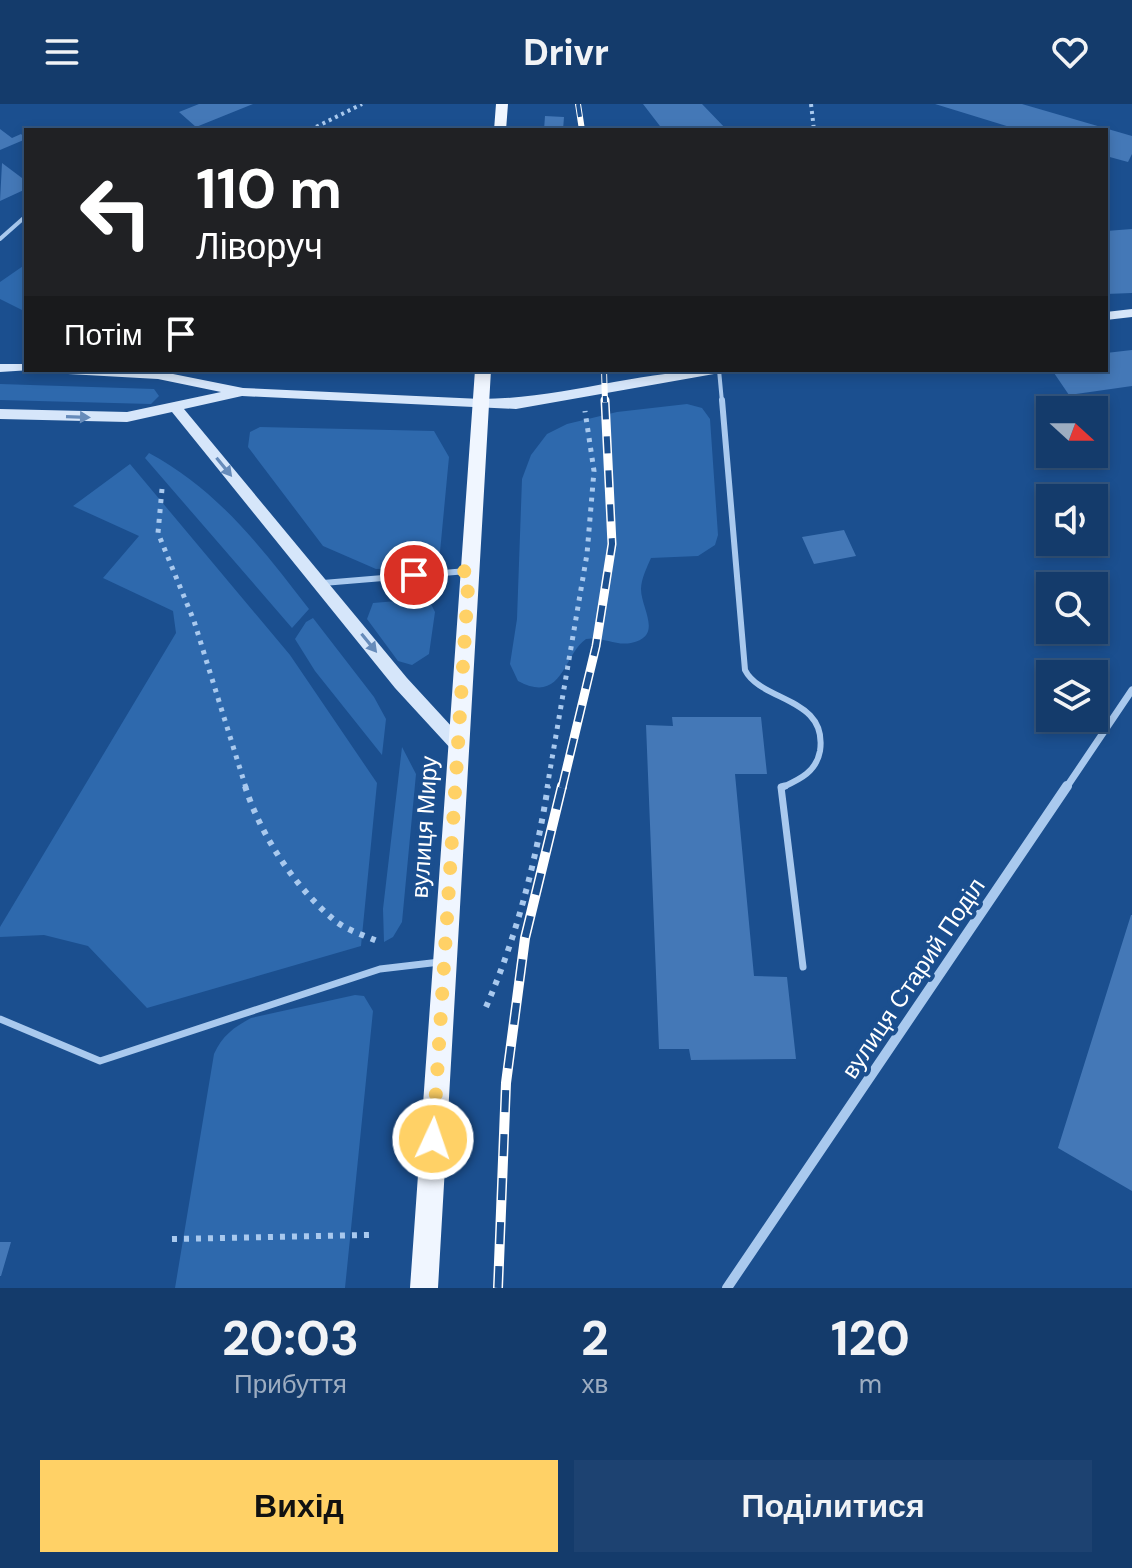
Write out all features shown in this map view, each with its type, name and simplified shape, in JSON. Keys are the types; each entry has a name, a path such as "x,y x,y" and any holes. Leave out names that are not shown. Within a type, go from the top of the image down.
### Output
{"main road":[{"path":"500,128 502,104"},
{"path":"1108,316 1132,313"},
{"path":"0,368 24,368"},
{"path":"163,372 243,392 481,404 516,404 704,372"},
{"name":"вулиця Миру","path":"424,1288 483,372"},
{"path":"0,414 104,418 243,392"},
{"path":"175,407 319,583 458,745"}],"street":[{"name":"вулиця Старий Поділ","path":"727,1288 1132,690"}],"lane":[{"path":"0,239 24,218"},
{"path":"716,372 745,670 749,678 807,712 819,732 821,745 816,765 803,779 781,787 803,967"},
{"path":"319,583 469,571"},
{"path":"0,1019 100,1061 380,969 444,961"}],"path":[{"path":"314,128 362,104"},
{"path":"811,104 814,128"},
{"path":"486,1007 499,977 538,851 563,681 587,554 594,471 585,410"},
{"path":"162,489 158,533 194,621 252,808 285,865 334,921 377,941"},
{"path":"172,1239 369,1235"}],"shaded area":[{"path":"24,265 24,311 0,299 0,282"},
{"path":"0,384 154,389 159,396 151,404 0,400"},
{"path":"687,404 702,408 710,419 718,535 715,545 698,556 651,558 641,585 649,628 641,639 625,644 586,639 553,682 544,687 533,687 518,681 510,664 517,619 522,479 531,455 547,434 567,424 617,412"},
{"path":"260,427 434,431 449,457 440,552 427,567 376,569 323,546 248,447 250,432"},
{"path":"149,453 174,468 218,503 274,564 309,609 292,628 145,458"},
{"path":"130,464 290,655 377,783 361,946 147,1008 88,946 44,935 0,937 0,927 176,633 173,611 103,578 139,536 73,506"},
{"path":"420,599 430,602 435,612 429,654 412,665 398,661 367,619 373,603"},
{"path":"313,618 374,697 386,719 382,755 315,671 295,639 306,622"},
{"path":"402,747 416,774 402,922 393,937 384,942 383,909"},
{"path":"355,995 364,996 373,1011 345,1288 175,1288 217,1048 229,1033 251,1018"}],"building":[{"path":"199,104 253,104 196,127 179,112"},
{"path":"643,104 702,104 725,128 661,128"},
{"path":"935,104 1022,104 1104,128 1013,128"},
{"path":"545,116 564,117 563,128 544,128"},
{"path":"0,129 12,138 21,134 24,137 24,140 0,150"},
{"path":"1108,129 1132,136 1132,154 1128,162 1108,157"},
{"path":"2,163 24,180 24,190 0,201"},
{"path":"1132,229 1132,293 1108,294 1108,231"},
{"path":"1132,350 1132,386 1069,395 1053,372 1108,372 1108,353"},
{"path":"844,530 856,556 814,564 802,537"},
{"path":"672,717 761,717 767,774 735,774 754,976 787,977 796,1059 691,1060 689,1049 659,1049 646,725 673,726"},
{"path":"1132,915 1132,1191 1058,1148"},
{"path":"0,1242 11,1242 1,1276 0,1276"}],"railway":[{"path":"578,104 582,128"},
{"path":"604,372 605,402"},
{"path":"562,788 596,646 612,544 605,400"},
{"path":"498,1288 506,1083 525,938 562,786"}],"route":[{"path":"414,575 469,571 433,1139"}]}
